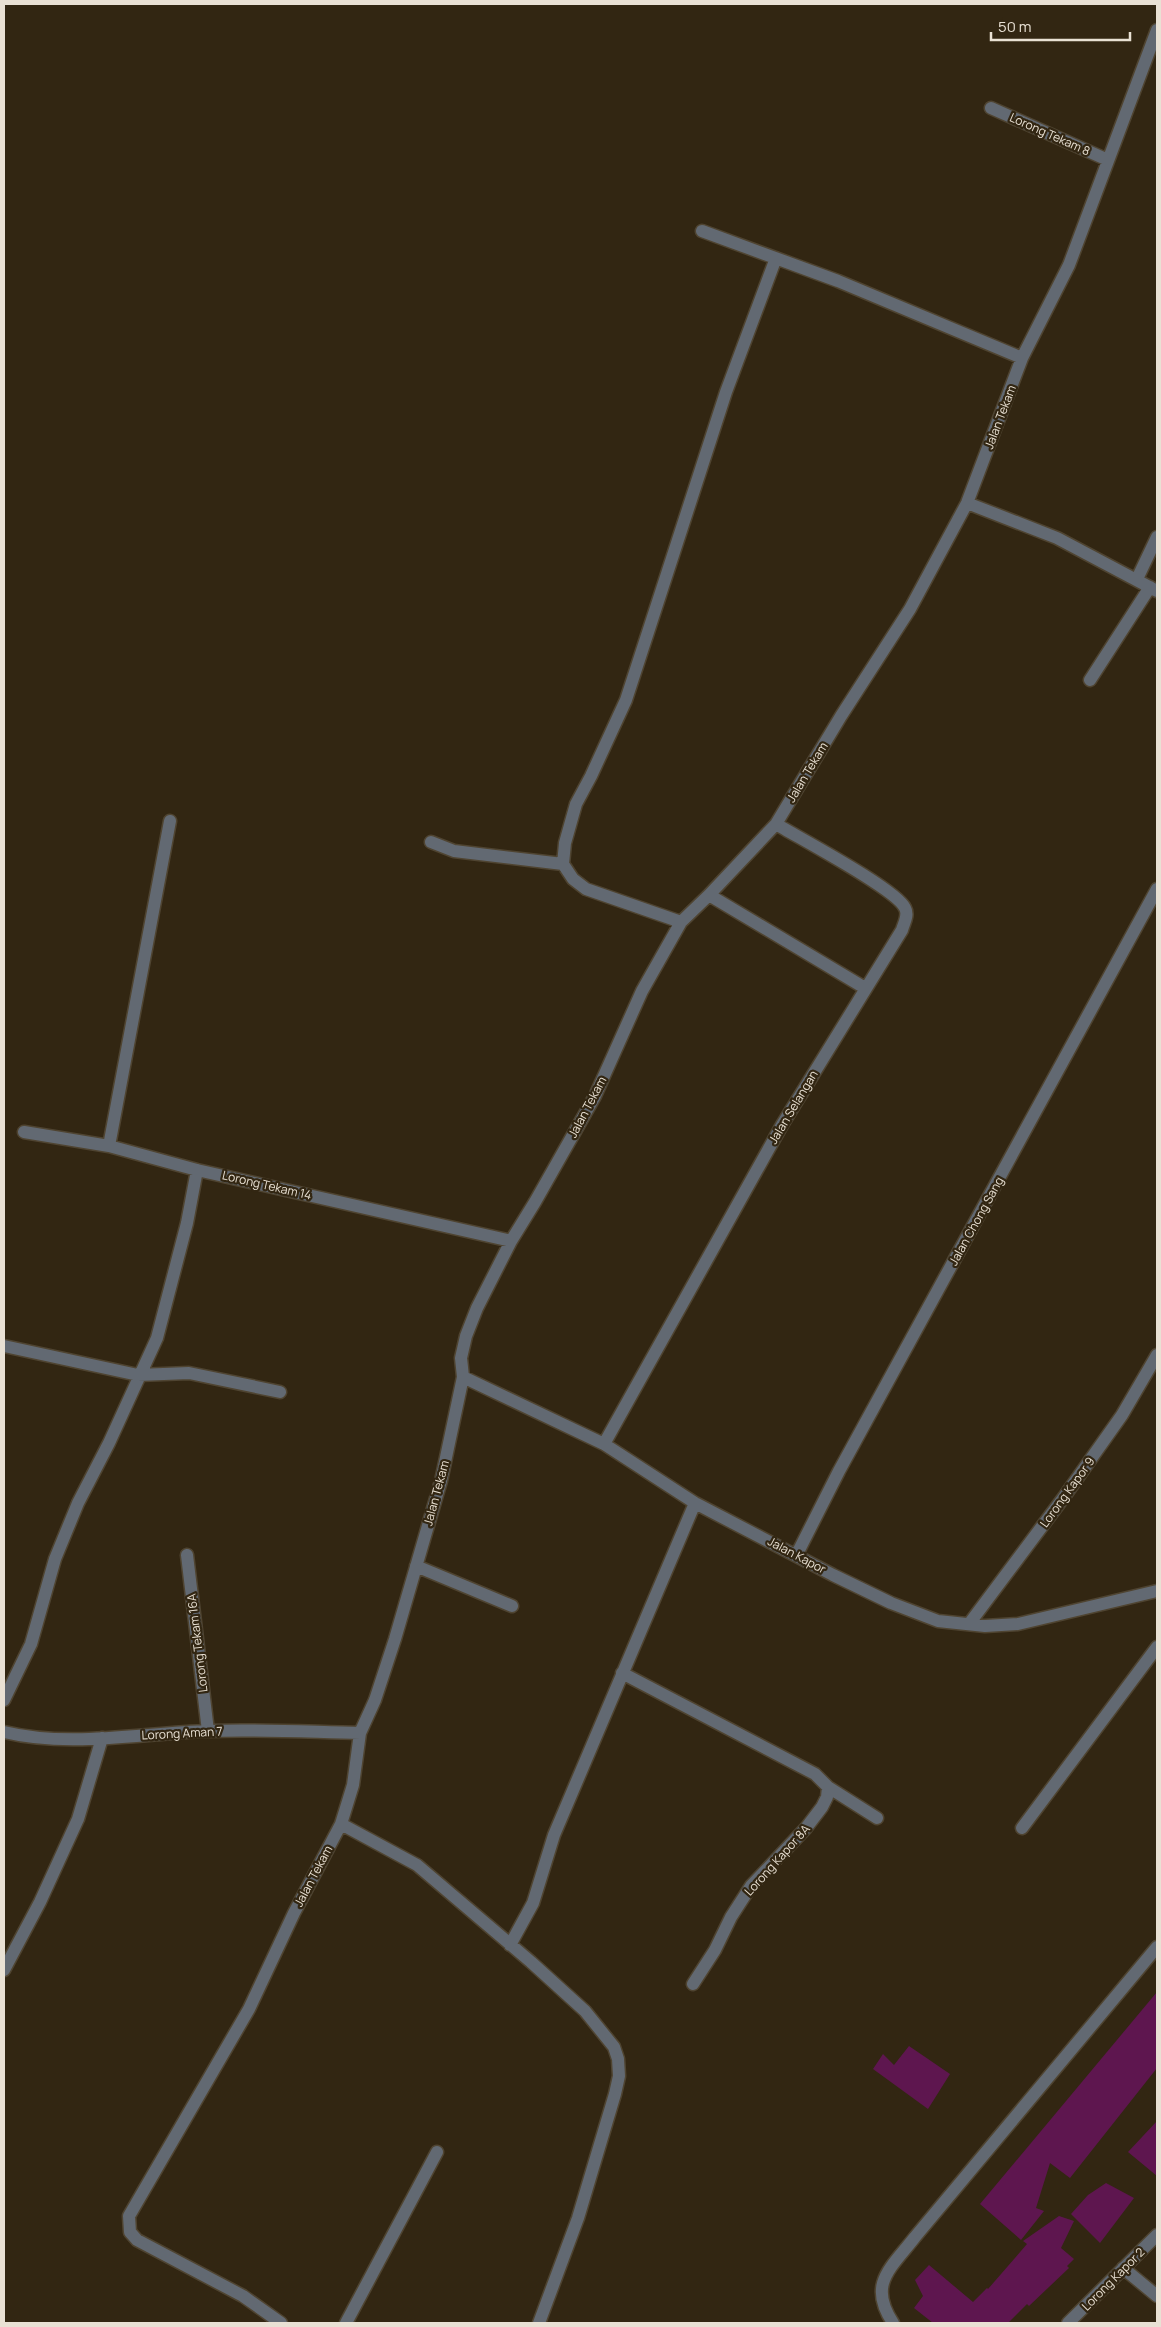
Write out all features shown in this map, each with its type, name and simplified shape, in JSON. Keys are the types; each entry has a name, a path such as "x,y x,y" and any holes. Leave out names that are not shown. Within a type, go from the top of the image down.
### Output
{"street":[{"name":"Jalan Tekam","path":"282,2323 243,2296 137,2240 130,2232 129,2216 249,2009 294,1913 341,1824 352,1785 360,1733 375,1700 396,1639 441,1481 463,1377 461,1358 466,1336 511,1241 595,1096 642,991 681,922 776,824 841,716 910,609 967,504 1022,358 1069,265 1157,30"},
{"name":"Lorong Tekam 8","path":"991,108 1108,160"},
{"path":"702,231 838,281 1022,358"},
{"path":"681,922 586,889 573,879 563,864 565,842 576,804 626,700 726,392 776,258"},
{"path":"967,504 1057,538 1154,589 1090,680"},
{"path":"1137,579 1157,536"},
{"path":"109,1146 170,821"},
{"name":"Jalan Selangan","path":"604,1444 782,1125 902,930 907,911 887,890 776,824"},
{"path":"431,842 454,851 563,864"},
{"name":"Jalan Chong Sang","path":"796,1554 839,1471 1157,889"},
{"path":"709,895 865,988"},
{"name":"Lorong Tekam 14","path":"24,1132 109,1146 197,1170 511,1241"},
{"path":"4,1700 31,1644 55,1559 78,1503 109,1443 156,1338 187,1223 197,1170"},
{"path":"4,1346 138,1376 188,1373 280,1392"},
{"name":"Lorong Kapor 9","path":"969,1624 1064,1497 1122,1415 1157,1355"},
{"name":"Jalan Kapor","path":"463,1377 604,1444 695,1502 891,1603 938,1620 984,1626 1018,1624 1157,1592"},
{"path":"510,1944 533,1903 554,1835 695,1502"},
{"name":"Lorong Tekam 16A","path":"187,1555 208,1731"},
{"path":"416,1566 512,1606"},
{"path":"1022,1828 1157,1647"},
{"path":"622,1673 814,1774 823,1780 828,1787 877,1818"},
{"name":"Lorong Aman 7","path":"4,1732 18,1735 102,1738 208,1731 360,1733"},
{"path":"4,1970 40,1902 78,1819 102,1738"},
{"name":"Lorong Kapor 8A","path":"693,1984 715,1950 731,1917 751,1886 806,1828 822,1807 828,1787"},
{"path":"341,1824 417,1865 510,1944 585,2012 614,2047 618,2059 619,2076 615,2094 578,2218 539,2323"},
{"path":"893,2323 882,2303 881,2287 886,2274 1157,1947"},
{"path":"346,2323 437,2152"},
{"name":"Lorong Kapor 2","path":"1068,2323 1157,2235"},
{"path":"1123,2268 1157,2296"}],"building":[{"path":"1157,1992 1157,2068 1070,2178 1050,2163 1036,2208 1044,2211 1021,2240 980,2204"},
{"path":"909,2046 950,2074 928,2109 873,2069 883,2054 894,2065"},
{"path":"1157,2121 1157,2176 1128,2152"},
{"path":"1106,2183 1134,2198 1100,2243 1071,2214 1088,2195"},
{"path":"1059,2216 1074,2221 1061,2248 1074,2259 1067,2266 1069,2268 1008,2323 933,2323 914,2308 923,2296 915,2280 929,2265 973,2302 988,2289 1027,2244 1023,2241"}]}
